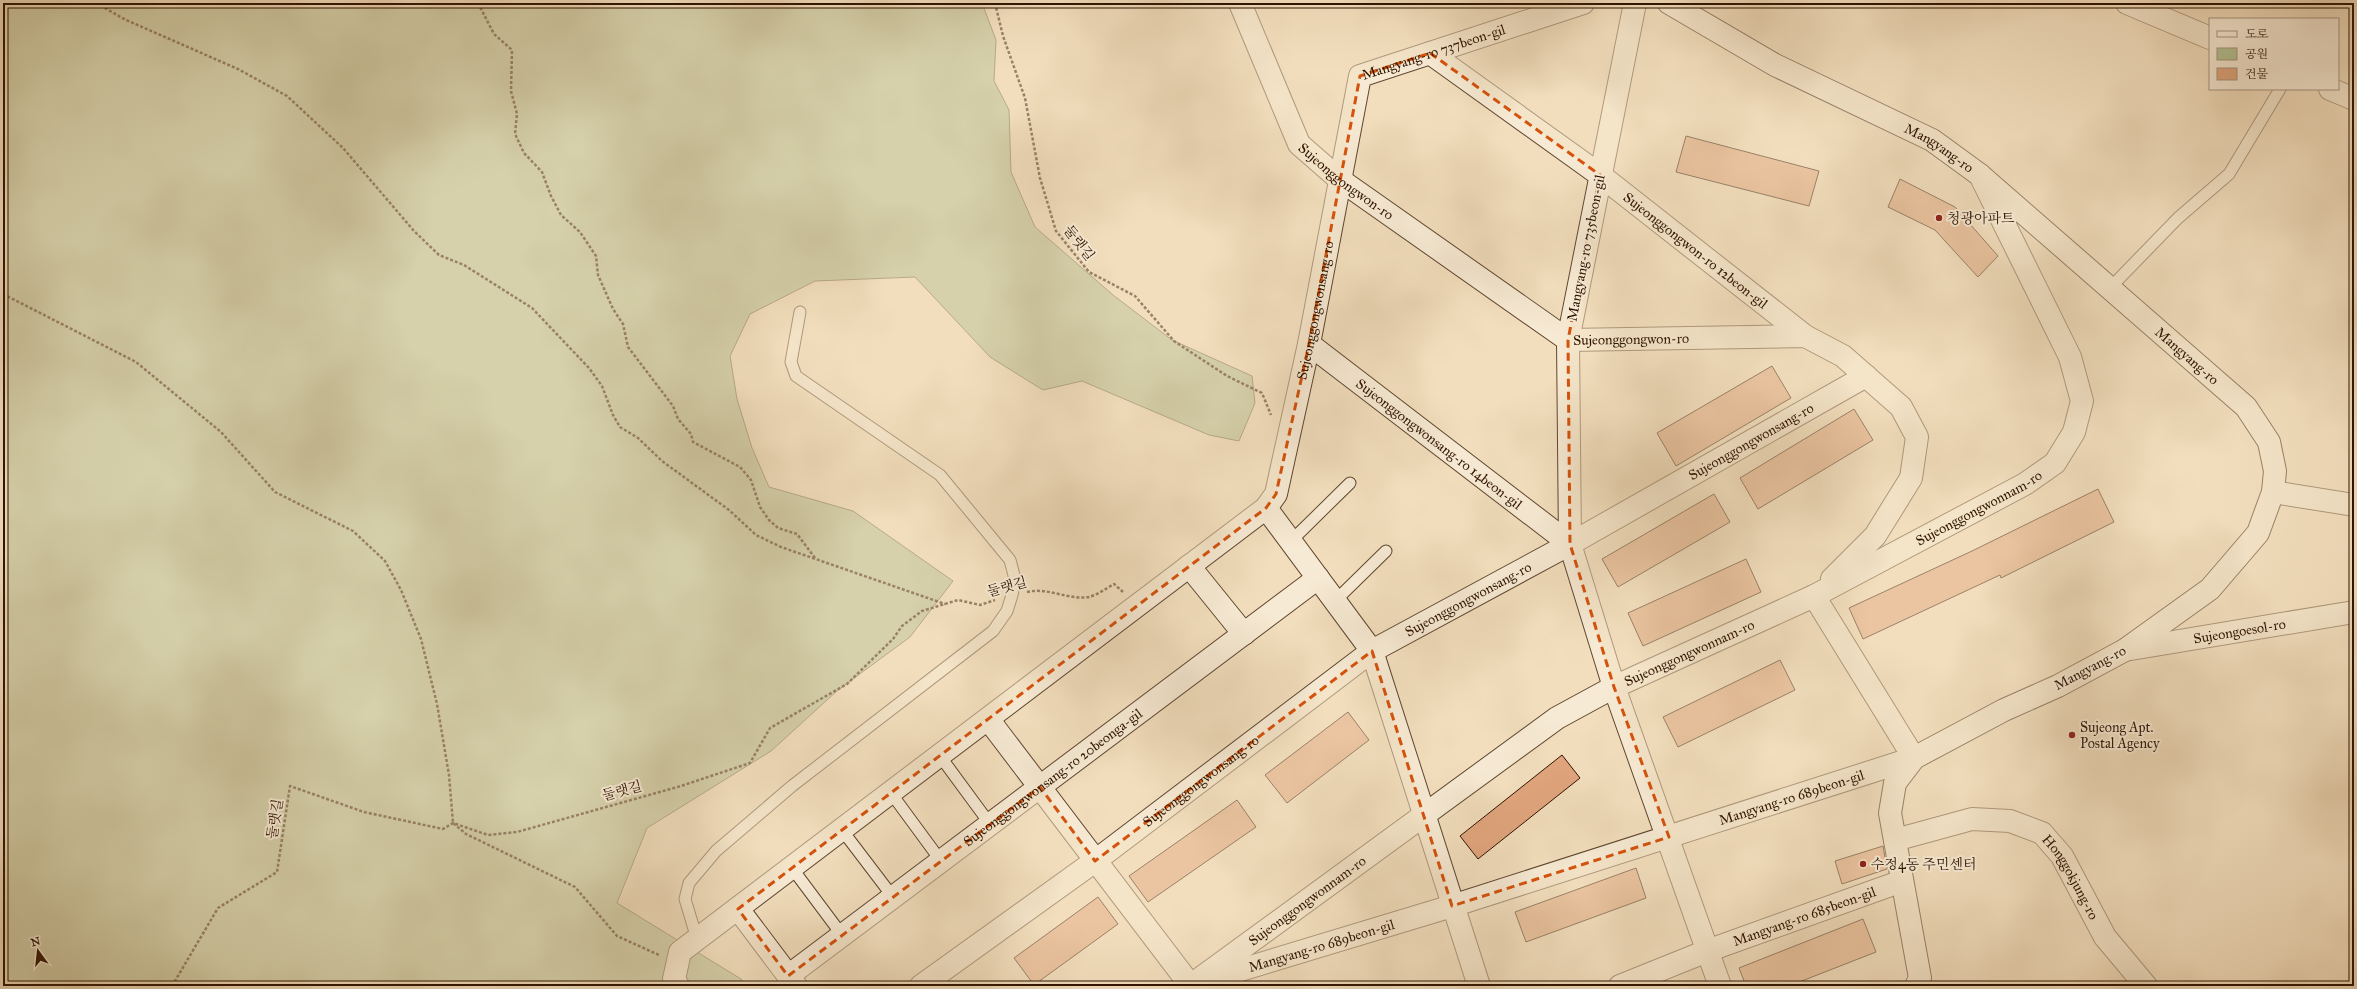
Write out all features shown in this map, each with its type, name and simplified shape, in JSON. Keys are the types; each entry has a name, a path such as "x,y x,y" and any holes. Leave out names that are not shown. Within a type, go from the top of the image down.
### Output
{"street":[{"name":"Sujeonggongwon-ro","path":"1240,3 1299,144 1339,178 1568,340 1805,336 1843,356 1901,407 1918,438 1911,478 1875,536 1814,596"},
{"name":"Mangyang-ro 737beon-gil","path":"1339,178 1360,76 1583,3"},
{"name":"Mangyang-ro 735beon-gil","path":"1570,544 1568,340 1635,3"},
{"name":"Mangyang-ro","path":"1670,3 1775,66 1932,140 1980,175 2246,407 2268,442 2276,471 2273,492 2258,533 2210,589 2125,650 2058,686 2004,710 1914,758 1895,783 1890,813 1920,978 1916,986"},
{"path":"2127,3 2209,38"},
{"name":"Sujeonggongwon-ro 12beon-gil","path":"1430,53 1600,176 1805,336"},
{"path":"2332,90 2354,99"},
{"name":"Sujeonggongwonnam-ro","path":"1190,986 1556,718 1614,687 1814,596 2025,484 2055,464 2074,432 2082,401 2070,357 1980,175"},
{"name":"Sujeonggongwonsang-ro","path":"678,986 674,978 680,952 698,940 1266,508 1276,494 1309,344 1339,178"},
{"name":"Sujeonggongwonsang-ro 14beon-gil","path":"1309,344 1570,544"},
{"name":"Sujeonggongwonsang-ro","path":"921,986 1095,862 1372,651 1570,544 1866,376"},
{"path":"2273,492 2354,505"},
{"path":"1266,508 1372,651 1452,906 1479,986"},
{"name":"Sujeonggongwonnam-ro","path":"1570,544 1614,687"},
{"path":"1189,566 1244,634"},
{"name":"Sujeonggongwonsang-ro 20beonga-gil","path":"792,981 842,934 1318,578"},
{"path":"1814,596 1914,758"},
{"name":"Sujeongoesol-ro","path":"2125,650 2354,612"},
{"path":"1614,687 1669,837 1720,986"},
{"path":"988,720 1190,986"},
{"name":"Mangyang-ro 689beon-gil","path":"1190,986 1452,906 1914,758"},
{"name":"Honggokjung-ro","path":"1895,840 1972,819 2010,821 2042,833 2062,856 2105,937 2146,986"},
{"name":"Mangyang-ro 685beon-gil","path":"1620,986 1707,951 1902,881"},
{"path":"738,909 792,981"}],"lane":[{"path":"2110,288 2178,218 2229,174 2279,90"},
{"path":"698,940 685,899 689,883 716,851 792,786 993,631 1007,611 1015,579 1010,560 940,475 796,376 791,362 800,312"},
{"path":"1291,541 1350,484"},
{"path":"1335,602 1386,551"},
{"path":"940,756 990,824"},
{"path":"891,793 941,861"},
{"path":"842,830 893,897"},
{"path":"792,868 842,934"}],"path":[{"path":"96,3 126,20 238,69 287,96 344,148 414,231 439,255 464,265 532,308 589,368 602,386 613,415 620,427 638,438 662,461 729,510 756,535 815,559 945,604"},
{"path":"478,3 494,34 512,50 511,91 517,114 515,134 524,154 542,172 551,196 562,215 580,232 596,256 598,275 614,309 624,324 628,347 673,406 678,419 691,434 693,442 740,467 751,480 760,508 769,520 778,528 797,534 815,559"},
{"name":"둘랫길","path":"996,3 1003,36 1025,98 1040,178 1056,231 1089,272 1136,296 1174,341 1227,376 1262,393 1273,420"},
{"path":"3,294 136,362 221,432 275,492 353,531 385,561 402,590 422,646 437,704 449,775 453,823 466,834 575,887 617,936 677,964"},
{"name":"둘랫길","path":"172,986 218,908 277,872 290,786 364,812 444,829 453,823 488,835 517,832 681,786 750,763 770,728 847,684 894,639 902,626 922,611 958,600 980,605 1038,589 1065,596 1090,597 1114,584 1137,606"}],"highlighted area":[{"path":"1430,53 1600,175 1568,340 1570,544 1614,687 1669,837 1452,906 1372,651 1095,861 1040,787 788,976 738,909 1266,508 1276,494 1309,344 1360,76"}],"green space":[{"path":"3,3 982,3 996,40 994,81 1009,110 1011,172 1035,227 1113,295 1172,340 1252,376 1255,403 1239,441 1209,435 1082,381 1043,390 990,357 915,277 815,281 750,314 730,356 737,399 752,448 769,487 853,511 953,581 910,637 838,690 771,751 647,828 617,903 741,979 746,986 3,986"}],"building":[{"path":"1686,136 1819,171 1809,206 1676,172"},
{"name":"청광아파트","path":"1900,179 1955,207 1998,256 1978,277 1935,230 1888,207"},
{"path":"1772,366 1791,398 1676,466 1657,433"},
{"path":"1854,409 1873,440 1758,509 1740,478"},
{"path":"2098,489 2114,522 2001,578 2000,575 1863,639 1849,608 1972,551"},
{"path":"1714,494 1730,522 1618,587 1602,559"},
{"path":"1746,559 1761,592 1643,646 1628,613"},
{"path":"1780,660 1795,690 1678,747 1663,717"},
{"path":"1348,712 1369,740 1287,803 1265,775"},
{"path":"1562,755 1580,778 1478,859 1460,836"},
{"path":"1237,800 1256,827 1148,902 1129,876"},
{"name":"수정4동 주민센터","path":"1883,846 1887,869 1842,884 1835,861"},
{"path":"1636,868 1646,898 1526,942 1515,912"},
{"path":"1098,897 1118,924 1034,985 1014,958"},
{"path":"1863,919 1876,952 1789,986 1746,986 1739,968"}],"place":[{"name":"청광아파트","path":"1939,218"},
{"name":"Sujeong Apt. Postal Agency","path":"2072,735"},
{"name":"수정4동 주민센터","path":"1863,864"}]}
